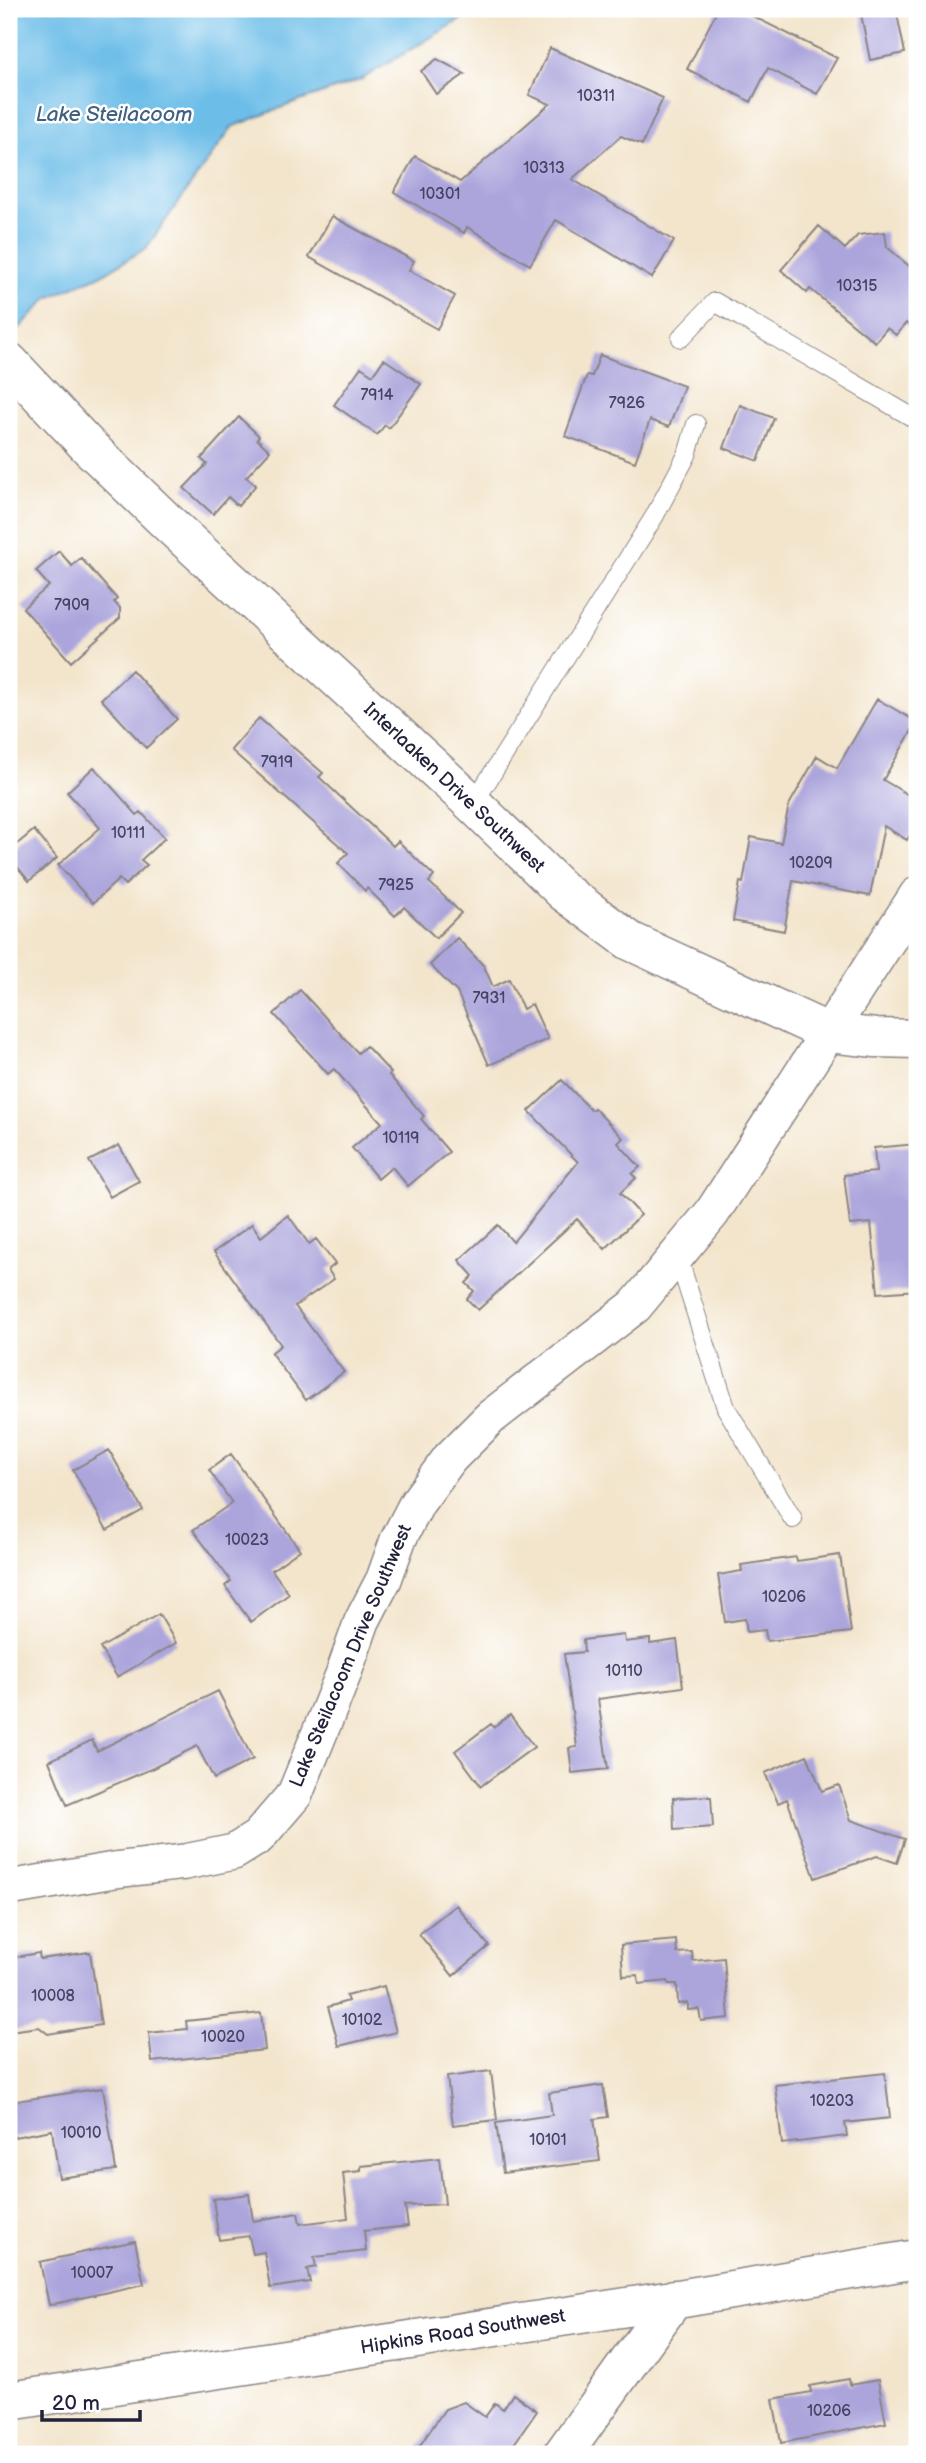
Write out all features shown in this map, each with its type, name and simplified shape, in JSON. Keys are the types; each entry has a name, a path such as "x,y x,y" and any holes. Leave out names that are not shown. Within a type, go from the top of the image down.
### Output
{"street":[{"name":"Interlaaken Drive Southwest","path":"10,363 88,446 167,522 474,804 564,892 630,941 829,1032 876,1038 917,1039"},
{"path":"829,1032 917,895"},
{"name":"Lake Steilacoom Drive Southwest","path":"9,1888 119,1869 185,1862 234,1852 258,1837 295,1794 362,1621 417,1503 450,1458 491,1417 635,1306 712,1213 829,1032"},
{"name":"Hipkins Road Southwest","path":"9,2401 917,2259"},
{"path":"563,2454 674,2299"}],"lane":[{"path":"681,338 715,302 917,421"},
{"path":"474,804 654,517 687,455 696,424"},
{"path":"677,1254 726,1408 793,1519"}],"water":[{"name":"Lake Steilacoom","path":"9,9 478,9 360,80 232,127 146,248 105,273 48,298 9,339"}],"building":[{"path":"718,9 738,9 837,58 817,94 768,68 751,102 687,69"},
{"path":"860,9 896,9 905,53 870,60"},
{"path":"550,48 663,98 642,145 621,136 572,179 674,241 652,278 556,220 530,265 467,227 464,233 394,192 415,156 460,182 550,104 529,95"},
{"path":"437,59 465,74 436,94 421,71"},
{"path":"332,216 414,261 409,270 455,296 437,329 309,257"},
{"path":"819,226 845,249 858,235 885,232 887,247 917,273 917,330 906,323 896,335 887,328 875,342 810,289 807,293 781,270"},
{"path":"600,355 684,386 669,427 650,420 635,462 565,436 587,375 592,376"},
{"path":"384,359 421,384 389,428 385,425 377,435 334,405 361,367 373,375"},
{"path":"740,405 774,418 758,461 724,448"},
{"path":"239,417 270,451 246,477 256,485 238,506 228,497 213,514 184,488 207,464 201,459"},
{"path":"59,551 72,566 81,558 117,599 114,602 120,608 120,618 71,662 23,608 49,586 36,571"},
{"path":"132,670 177,719 146,748 101,699"},
{"path":"877,699 917,722 883,780 917,800 917,823 907,840 884,826 870,896 793,881 784,931 733,921 751,837 781,843 789,805 817,756 837,768"},
{"path":"259,718 323,773 319,777 393,846 398,841 434,876 429,882 461,913 436,938 404,907 395,916 367,888 365,891 338,863 348,853 231,750"},
{"path":"94,767 137,815 141,812 165,838 141,860 147,865 125,885 119,879 93,903 58,865 100,828 67,792"},
{"path":"34,830 57,858 29,881 9,857 9,851"},
{"path":"457,938 484,966 493,987 509,979 523,1009 532,1004 548,1039 489,1065 457,992 430,965"},
{"path":"300,990 358,1053 366,1046 391,1073 389,1075 424,1116 421,1119 449,1152 408,1186 392,1167 378,1179 352,1148 382,1123 334,1069 328,1074 274,1014"},
{"path":"562,1080 623,1138 618,1143 640,1167 632,1174 636,1178 620,1193 641,1215 605,1249 577,1219 478,1310 467,1299 474,1291 466,1283 473,1276 459,1260 498,1225 513,1242 578,1162 529,1111"},
{"path":"917,1144 917,1290 878,1293 871,1223 850,1225 844,1175 876,1172 874,1148"},
{"path":"119,1145 139,1181 110,1197 89,1161"},
{"path":"288,1215 309,1244 316,1239 335,1264 328,1270 334,1279 295,1306 344,1372 306,1400 271,1353 281,1345 214,1252 252,1224 261,1237"},
{"path":"109,1450 143,1510 107,1530 73,1470"},
{"path":"231,1454 300,1550 272,1570 289,1594 251,1622 225,1586 231,1581 193,1530 232,1503 209,1470"},
{"path":"840,1555 851,1632 767,1641 765,1630 747,1632 745,1619 725,1622 718,1575 742,1571 741,1565 796,1557 797,1561"},
{"path":"159,1614 176,1643 117,1677 100,1648"},
{"path":"624,1635 625,1642 650,1639 650,1644 677,1640 683,1687 598,1699 608,1769 572,1773 569,1748 577,1747 564,1654 584,1652 583,1640"},
{"path":"218,1691 253,1759 214,1779 197,1746 67,1805 49,1761 92,1740 97,1751"},
{"path":"510,1715 534,1747 481,1786 455,1751 491,1724 493,1727"},
{"path":"807,1755 822,1791 839,1785 851,1820 905,1839 897,1863 877,1856 815,1878 787,1799 778,1803 765,1773"},
{"path":"711,1797 713,1827 674,1830 673,1798"},
{"path":"456,1905 489,1946 453,1976 419,1934"},
{"path":"676,1940 677,1953 692,1952 693,1961 724,1958 729,2018 701,2021 699,2009 688,2010 688,2003 678,2004 677,1984 669,1984 668,1981 639,1984 638,1975 623,1976 621,1945"},
{"path":"90,1952 101,2025 48,2034 39,2027 9,2031 9,1958 39,1953 40,1959"},
{"path":"384,1986 396,2032 339,2046 328,2007 348,2001 346,1996"},
{"path":"261,2013 265,2050 152,2062 149,2033 187,2029 186,2021"},
{"path":"491,2071 497,2120 453,2125 447,2077"},
{"path":"885,2073 890,2118 845,2123 847,2136 782,2144 775,2085"},
{"path":"603,2085 608,2117 594,2119 600,2161 503,2173 496,2123 552,2115 549,2093"},
{"path":"103,2088 116,2170 59,2178 52,2130 9,2138 9,2102"},
{"path":"440,2158 445,2204 405,2206 408,2226 364,2231 366,2251 314,2257 316,2267 307,2269 310,2282 270,2288 264,2252 253,2254 249,2236 219,2240 213,2199 249,2194 253,2221 298,2213 300,2224 348,2218 343,2173 361,2171 361,2166"},
{"path":"135,2241 144,2284 49,2305 40,2262"},
{"path":"849,2379 850,2385 878,2380 886,2423 781,2443 773,2399 811,2392 810,2386"},
{"path":"513,2394 537,2411 507,2454 414,2454 445,2409 464,2402 485,2417 495,2403 503,2409"}]}
